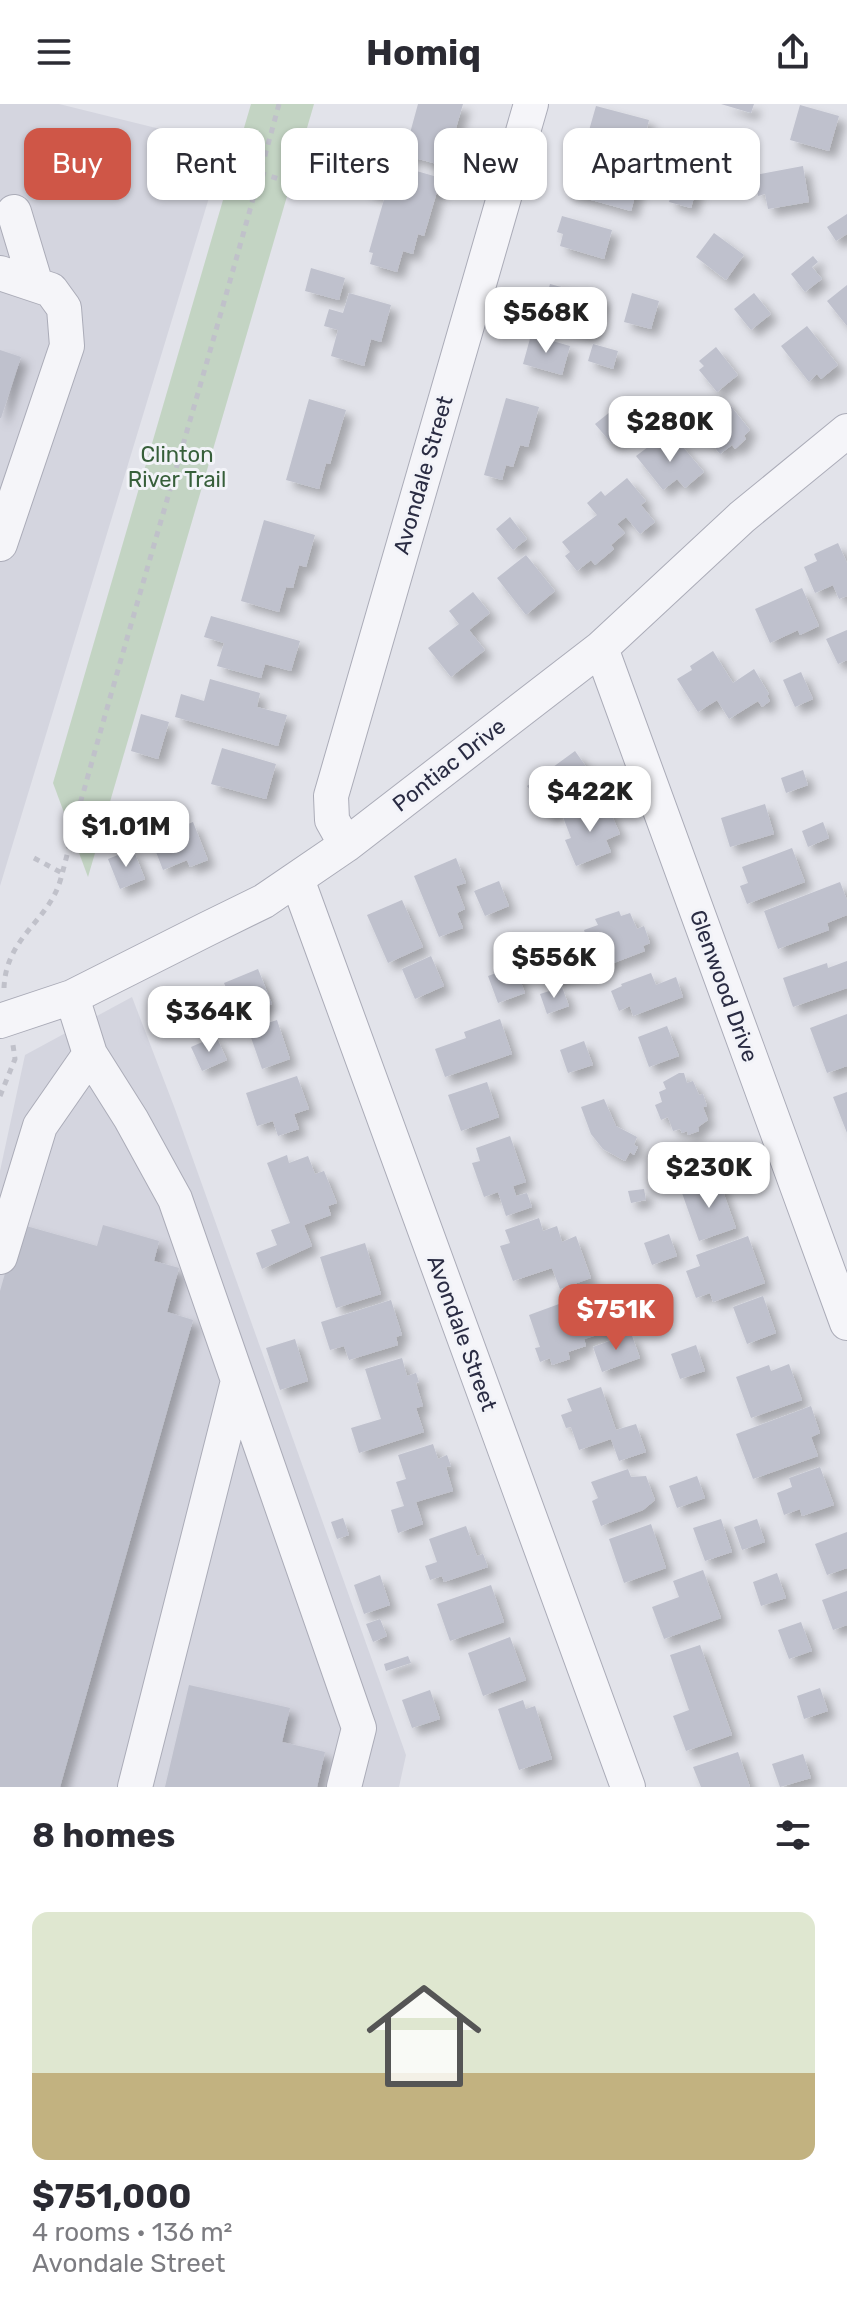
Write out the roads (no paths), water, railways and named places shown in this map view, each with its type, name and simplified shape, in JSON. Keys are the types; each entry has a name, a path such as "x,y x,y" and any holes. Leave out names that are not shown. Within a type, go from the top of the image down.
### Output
{"street":[{"name":"Avondale Street","path":"346,845 332,820 331,796 531,104"},
{"path":"14,212 36,285"},
{"path":"0,273 51,290 64,308 67,346 0,544"},
{"name":"Pontiac Drive","path":"6,1029 264,901 346,845 601,648 742,517 847,431"},
{"name":"Glenwood Drive","path":"601,648 847,1323"},
{"name":"Avondale Street","path":"297,879 628,1787"},
{"path":"72,997 90,1054 131,1119 175,1199 359,1728 344,1787"},
{"path":"0,1257 40,1126 90,1054"},
{"path":"135,1787 238,1381"}],"park label":[{"name":"Clinton River Trail","path":"177,466"}]}
